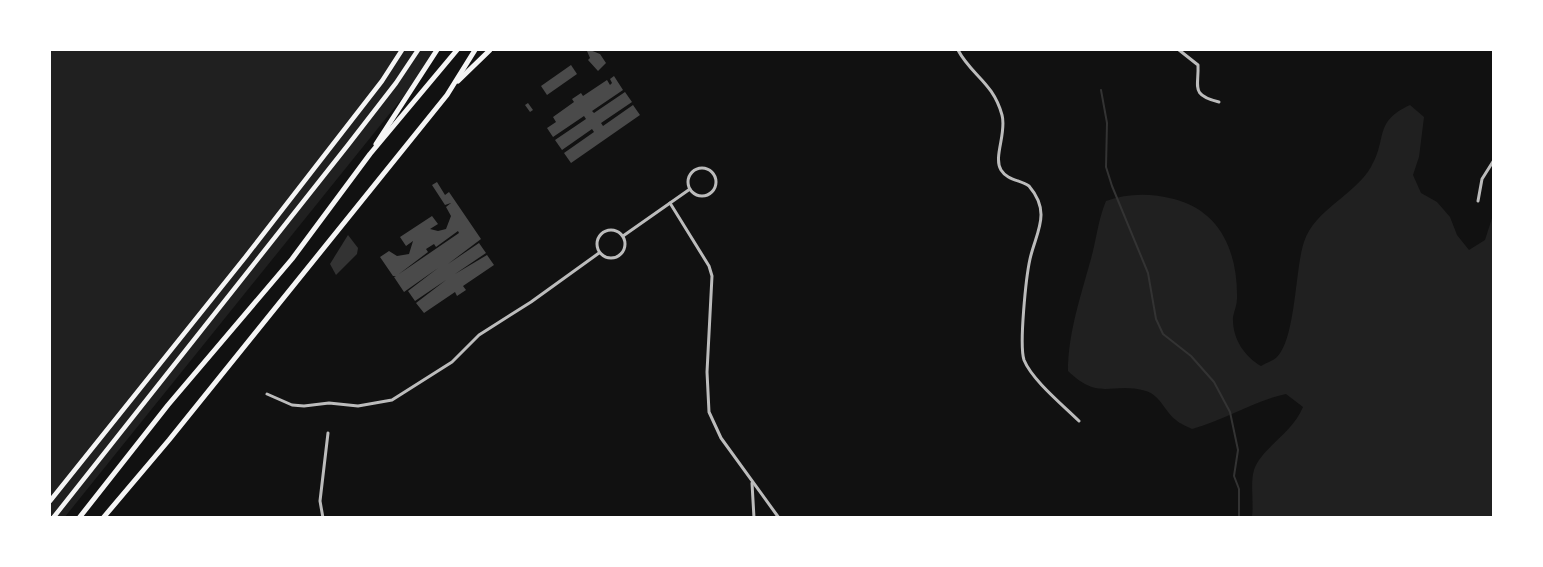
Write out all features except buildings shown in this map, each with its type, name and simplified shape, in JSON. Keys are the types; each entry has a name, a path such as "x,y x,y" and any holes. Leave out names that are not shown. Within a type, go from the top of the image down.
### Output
{"highway":[{"path":"370,154 437,50"},
{"path":"79,518 168,405 292,259 370,154 457,50"},
{"path":"453,86 475,50"},
{"path":"103,518 169,440 453,86 490,50"}],"main road":[{"path":"50,501 247,255 382,81 402,50"},
{"path":"54,518 348,145 396,83 418,50"}],"street":[{"path":"958,50 983,78 1001,112 1004,132 998,161 1002,171 1009,177 1029,186 1040,209 1042,226 1028,271 1023,345 1025,362 1079,421"},
{"path":"1179,50 1198,65 1196,84 1198,91 1205,97 1219,102"},
{"path":"1478,201 1482,179 1494,160"},
{"path":"708,169 715,177 716,183 711,193 699,196 690,189 688,178 695,170 708,169"},
{"path":"623,236 690,189"},
{"path":"670,203 709,266 712,276 707,372 709,412 721,438 779,518"},
{"path":"613,230 623,236 625,247 619,256 608,259 599,253 596,242 602,233 613,230"},
{"path":"267,394 292,405 304,406 329,404 358,406 392,400 452,362 479,334 531,302 599,253"},
{"path":"323,518 320,501 328,432"},
{"path":"749,518 753,516 752,481"}],"shaded area":[{"path":"50,50 438,50 424,71 64,518 50,517"},
{"path":"1410,105 1424,117 1419,157 1413,175 1421,193 1437,202 1450,217 1457,235 1469,250 1485,240 1493,215 1493,517 1252,517 1254,470 1263,454 1292,425 1303,407 1286,394 1262,401 1192,429 1172,417 1151,393 1134,389 1106,389 1089,386 1068,371 1073,325 1106,201 1131,195 1165,197 1190,205 1204,213 1215,224 1224,236 1234,266 1237,304 1233,325 1237,339 1244,352 1261,366 1277,357 1288,335 1301,254 1309,230 1326,211 1364,177 1376,157 1386,124 1398,111"},
{"path":"348,235 358,248 357,254 336,275 330,264"}],"waterway":[{"path":"1101,90 1107,123 1106,167 1148,273 1156,319 1163,334 1191,356 1214,382 1230,412 1238,450 1234,476 1239,489 1239,518"}]}
